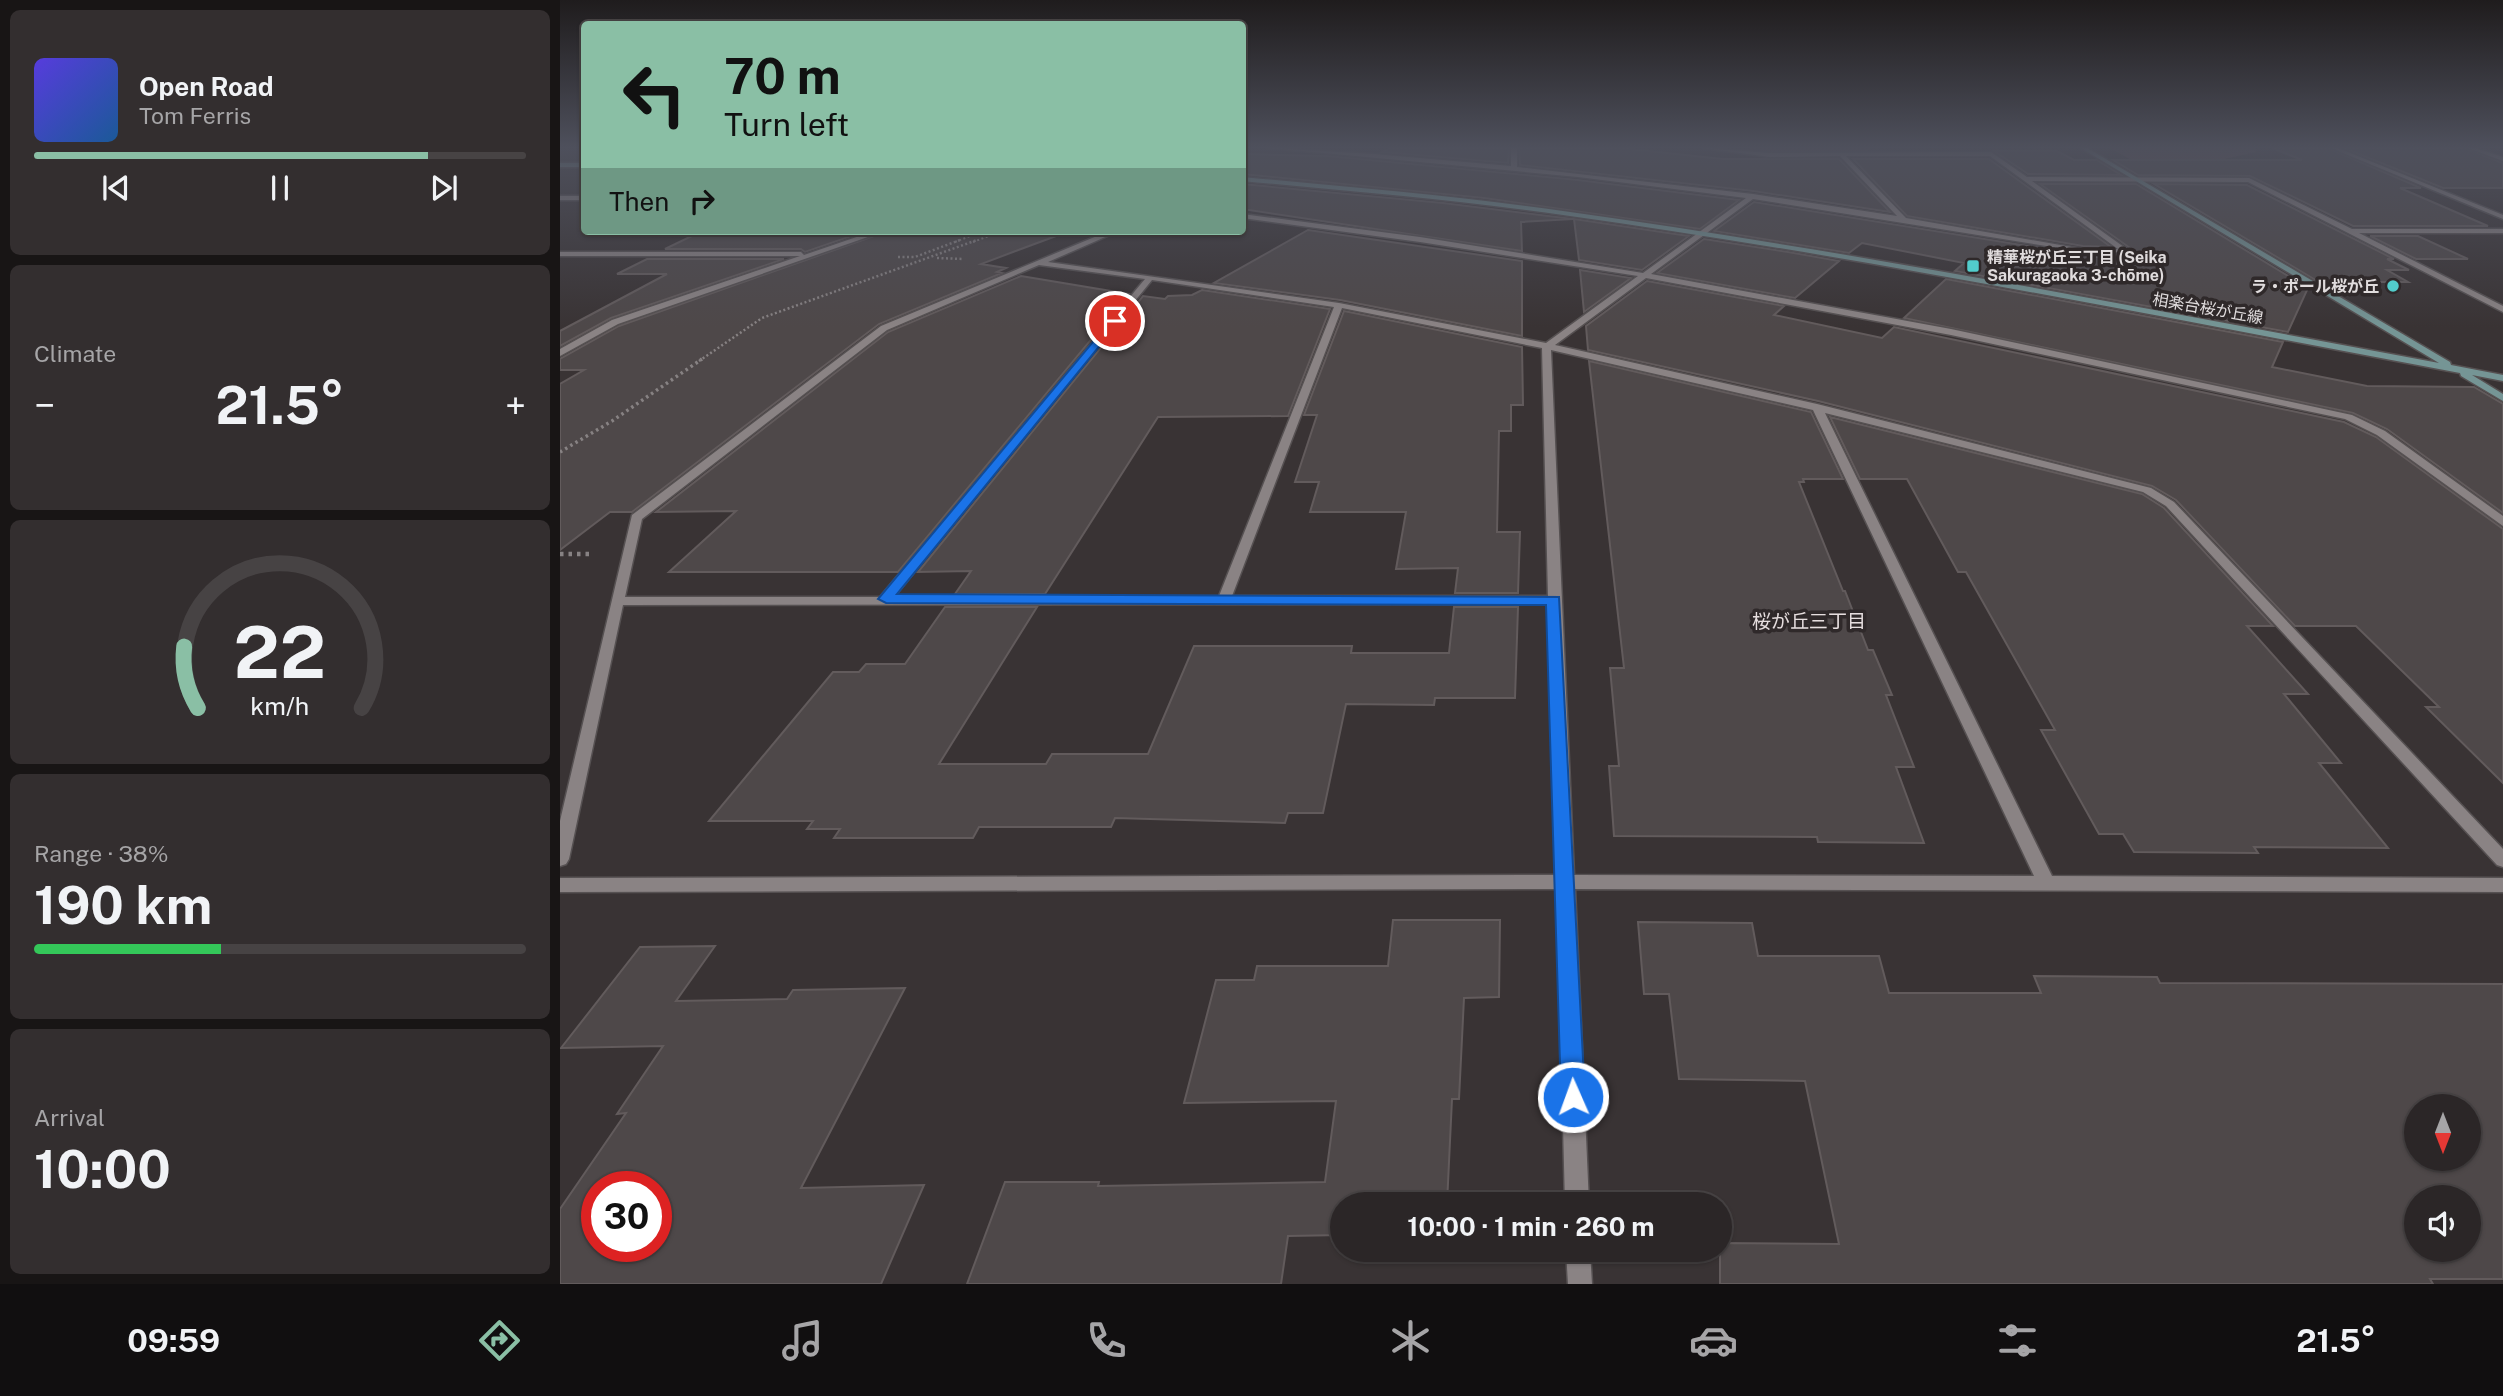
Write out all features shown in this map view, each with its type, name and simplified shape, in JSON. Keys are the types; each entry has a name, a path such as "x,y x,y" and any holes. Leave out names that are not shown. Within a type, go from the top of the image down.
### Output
{"main road":[{"name":"相楽台桜が丘線","path":"1533,208 1706,232 1923,268 2067,298 2503,378"},
{"path":"2186,208 2503,398"}],"street":[{"path":"1546,347 1737,208"},
{"path":"1828,208 2083,251 2103,253 2124,250 2067,208"},
{"path":"1893,208 1904,220"},
{"path":"2304,208 2503,309"},
{"path":"2481,208 2503,217"},
{"path":"1246,216 1411,236 1645,276 1951,332 2348,418 2381,433 2503,522"},
{"path":"2349,231 2503,231"},
{"path":"560,353 615,322 869,235"},
{"path":"560,859 620,601 636,518 884,328 1105,235"},
{"path":"560,254 813,254"},
{"path":"1038,263 1339,305 1546,347 1817,407 2147,490 2170,505 2503,860"},
{"path":"886,599 1150,278"},
{"path":"1225,598 1339,305"},
{"path":"1546,347 1577,1192"},
{"path":"1817,407 2048,884"},
{"path":"620,601 1225,598 1554,600"},
{"path":"560,885 1566,882 2503,885"},
{"path":"1579,1262 1580,1284"}],"path":[{"path":"560,452 612,421 762,318 991,235"},
{"path":"913,263 915,257"}],"building":[{"path":"1246,208 1483,208 1573,219 1521,222 1522,251"},
{"path":"1553,208 1728,208 1700,229"},
{"path":"1746,208 1791,208 2103,258 2130,251 2130,248 2074,208 2176,208 2308,288 2288,332 1955,271 1964,263 1862,243 1849,253 1714,231"},
{"path":"1863,208 1886,208 1890,212"},
{"path":"1899,208 2057,208 2111,247 2083,246 1907,216"},
{"path":"2194,208 2293,208 2394,259 2387,259 2409,270 2387,270 2408,282 2319,282"},
{"path":"2316,208 2446,208 2488,226 2353,226"},
{"path":"1574,219 1689,236 1642,270 1579,260"},
{"path":"1308,230 1522,261 1522,336 1340,300 1214,283"},
{"path":"694,235 854,235 805,252 801,249 665,249"},
{"path":"877,235 1056,235 981,264 1006,268 997,272 1002,273 879,324 632,512 610,512 560,550 560,384 584,370 560,370 560,359 619,326"},
{"path":"2370,236 2418,236 2468,259 2416,259"},
{"path":"1704,239 1839,261 1795,298 1657,273"},
{"path":"647,259 784,259 611,318 560,346 560,331 667,274 617,274"},
{"path":"1580,270 1631,278 1584,312"},
{"path":"1021,276 1129,294 898,572 669,572 736,511 656,512 888,332"},
{"path":"1946,279 2283,342 2272,367 2367,386 2474,387 2503,404 2503,513 2387,429 2353,413 1904,318"},
{"path":"1647,281 1784,306 1774,315 1882,338 1894,327 2344,422 2376,437 2503,529 2503,783 2426,707 2439,707 2356,626 2295,626 2176,500 2152,486 1818,401 1588,350 1586,326"},
{"path":"1202,290 1330,309 1288,416 1158,417 1045,594 955,594 971,571 918,572 1143,296 1165,299 1168,296 1192,295"},
{"path":"1344,311 1522,347 1523,405 1511,405 1511,431 1499,431 1497,532 1520,532 1518,593 1455,593 1458,568 1396,569 1406,512 1310,512 1319,482 1295,482 1317,415 1304,415"},
{"path":"1589,361 1811,412 1843,479 1803,479 1804,482 1799,482 1868,650 1873,650 1892,695 1886,695 1914,767 1896,767 1924,843 1818,842 1817,837 1614,836 1609,766 1619,766 1610,668 1624,668"},
{"path":"1830,417 2142,494 2164,508 2273,626 2247,626 2308,694 2284,694 2341,763 2319,763 2388,848 2254,847 2258,853 2134,852 2123,834 2099,834 2041,730 2055,730 1966,572 1958,572 1907,479 1860,479"},
{"path":"945,607 1037,607 939,764 1046,764 1052,754 1148,754 1194,646 1352,646 1351,653 1449,653 1454,607 1518,607 1515,698 1435,698 1434,705 1346,704 1323,813 1288,813 1285,823 1115,818 1111,827 979,827 973,838 834,838 840,829 807,829 813,821 709,821 833,672 859,672 866,664 905,664"},
{"path":"1393,920 1500,920 1499,997 1464,998 1459,1099 1452,1099 1448,1192 1330,1192 1330,1235 1288,1236 1281,1284 967,1284 1005,1182 1099,1182 1098,1186 1325,1182 1336,1101 1184,1103 1216,980 1254,980 1257,966 1388,966"},
{"path":"1638,922 1752,923 1758,956 1879,956 1889,993 2041,993 2034,976 2157,977 2160,983 2503,984 2503,1279 2430,1279 2433,1284 1720,1284 1720,1262 1732,1262 1732,1243 1839,1244 1805,1081 1679,1079 1669,994 1644,994"},
{"path":"715,946 676,1001 787,999 793,990 905,988 801,1188 924,1185 881,1284 560,1284 560,1209 581,1178 581,1262 672,1262 672,1171 586,1171 626,1113 617,1114 663,1046 561,1048 640,947"}],"place":[{"name":"精華桜が丘三丁目 (Seika Sakuragaoka 3-chōme)","path":"1973,266"},
{"name":"ラ・ポール桜が丘","path":"2393,286"}],"district":[{"name":"桜が丘三丁目","path":"1809,621"}],"route":[{"path":"1115,321 886,599 1554,600 1573,1097"}]}
